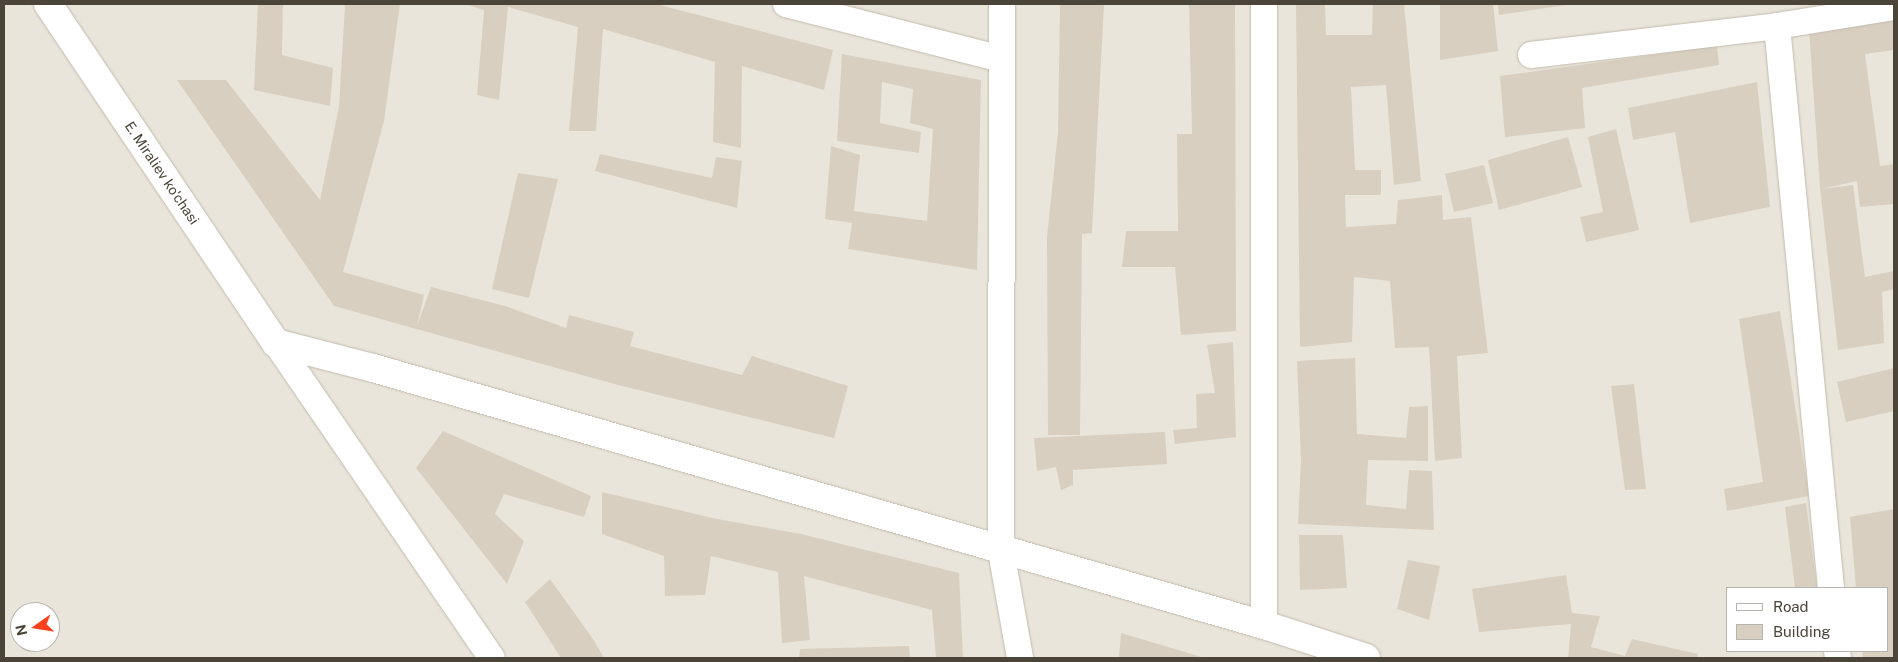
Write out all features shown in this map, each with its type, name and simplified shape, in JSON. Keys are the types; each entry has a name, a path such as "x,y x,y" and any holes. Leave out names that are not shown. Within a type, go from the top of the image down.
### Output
{"street":[{"name":"E. Miraliev ko'chasi","path":"48,4 276,343"},
{"path":"786,4 1001,59"},
{"path":"1002,4 1001,551 1020,658"},
{"path":"1264,4 1264,625"},
{"path":"1531,55 1777,26 1894,7"},
{"path":"1777,26 1831,587"},
{"path":"276,343 373,368 1001,551 1264,625 1366,658"},
{"path":"276,343 492,658"}],"shaded area":[{"path":"4,4 1894,4 1894,658 4,658"}],"building":[{"path":"258,4 283,4 282,55 333,68 330,106 254,90"},
{"path":"345,4 400,4 384,121 343,272 424,295 417,326 431,287 505,306 566,328 569,315 634,332 630,346 742,375 752,356 848,386 834,438 618,385 334,306 177,80 226,80 320,200 339,107"},
{"path":"464,4 656,4 833,50 824,90 742,66 741,148 713,142 715,62 603,29 596,131 569,131 578,27 508,7 499,100 477,95 484,10"},
{"path":"1060,4 1104,4 1092,233 1082,234 1080,435 1048,435 1047,237 1058,132"},
{"path":"1189,4 1235,4 1236,331 1181,335 1175,267 1122,267 1126,231 1178,231 1177,134 1192,134"},
{"path":"1296,4 1325,4 1326,35 1372,35 1373,4 1404,4 1421,181 1394,185 1386,85 1351,87 1355,170 1381,170 1381,195 1345,195 1346,227 1396,224 1398,200 1442,195 1443,220 1471,217 1488,353 1457,356 1462,458 1435,461 1429,347 1395,348 1390,281 1354,277 1352,342 1300,347"},
{"path":"1440,4 1493,4 1498,51 1440,60"},
{"path":"1498,4 1567,4 1567,5 1499,15"},
{"path":"1894,16 1894,50 1865,54 1880,166 1894,164 1894,204 1860,207 1857,181 1821,189 1853,185 1865,277 1894,271 1894,289 1882,292 1884,343 1838,350 1820,188 1809,29"},
{"path":"1717,46 1719,65 1582,88 1585,128 1505,137 1500,76"},
{"path":"842,54 981,80 977,270 848,249 852,223 825,219 831,146 860,155 854,211 927,221 933,129 910,123 913,89 882,82 880,123 921,132 919,153 837,141"},
{"path":"1757,82 1770,207 1690,223 1675,132 1633,140 1628,108"},
{"path":"1616,129 1639,230 1586,242 1580,217 1603,212 1588,137"},
{"path":"1568,137 1582,187 1499,210 1488,160"},
{"path":"600,154 712,178 716,157 742,161 737,208 595,171"},
{"path":"1484,165 1493,203 1454,212 1445,174"},
{"path":"518,173 558,179 529,298 492,289"},
{"path":"1780,311 1809,496 1727,511 1724,489 1763,482 1739,319"},
{"path":"1233,342 1236,437 1175,444 1173,430 1197,428 1196,394 1215,393 1207,345"},
{"path":"1355,358 1357,434 1406,438 1409,407 1428,406 1428,461 1368,460 1366,505 1406,509 1409,470 1432,471 1434,530 1298,524 1301,460 1297,361"},
{"path":"1894,368 1894,411 1846,422 1837,382"},
{"path":"1634,384 1646,489 1625,490 1611,386"},
{"path":"443,431 591,496 584,517 504,494 495,514 524,541 507,584 416,468"},
{"path":"1165,432 1167,464 1073,470 1073,485 1061,490 1056,467 1037,471 1034,438"},
{"path":"602,492 717,519 801,534 959,573 963,658 936,658 932,610 804,576 810,640 782,643 778,572 711,556 705,595 665,596 664,556 602,534"},
{"path":"1806,503 1817,587 1795,587 1785,507"},
{"path":"1894,509 1894,658 1863,658 1862,652 1888,652 1888,587 1856,587 1850,517"},
{"path":"1299,535 1343,535 1347,588 1300,590"},
{"path":"1408,560 1440,566 1429,620 1397,609"},
{"path":"1566,575 1572,613 1600,616 1591,647 1625,656 1632,639 1698,654 1697,658 1568,658 1571,624 1479,632 1472,589"},
{"path":"550,579 593,639 604,658 561,658 525,602"},
{"path":"1121,633 1205,658 1119,658"},
{"path":"909,646 910,658 799,658 800,649"}]}
